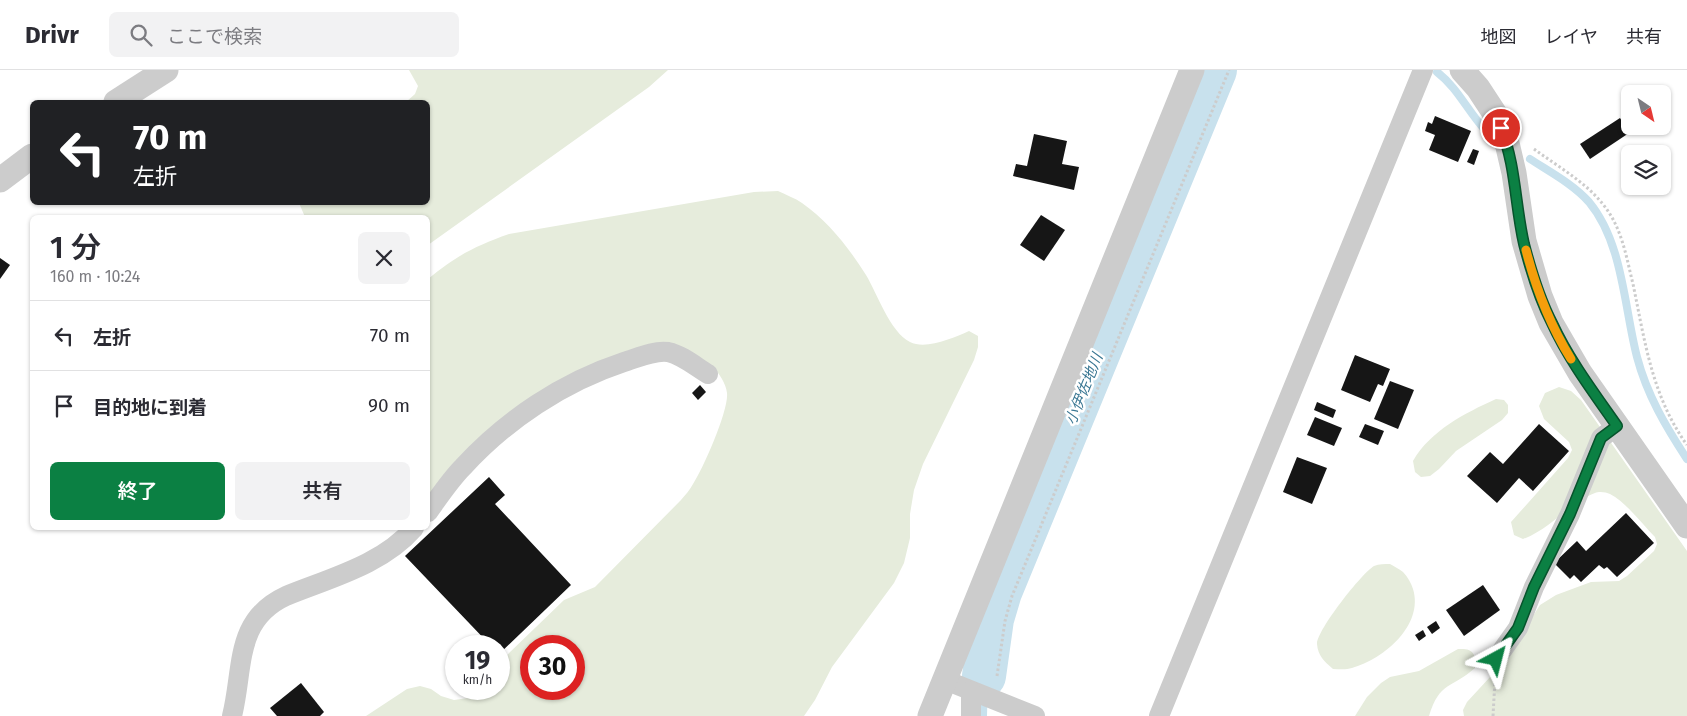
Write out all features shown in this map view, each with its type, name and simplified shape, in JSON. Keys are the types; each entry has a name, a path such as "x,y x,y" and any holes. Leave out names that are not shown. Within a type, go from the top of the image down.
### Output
{"street":[{"path":"119,100 166,70"},
{"path":"930,716 1192,70"},
{"path":"1159,716 1423,70"},
{"path":"1462,70 1478,88 1495,114 1508,147 1514,173 1524,241 1540,296 1565,348 1687,526"},
{"path":"0,180 30,158"},
{"path":"430,509 462,468 488,441 533,407 581,379 651,353 667,352 682,358 708,374"},
{"path":"1496,659 1518,628 1534,587 1570,514 1601,438 1617,426"},
{"path":"232,716 246,636 252,623 261,612 272,602 378,557 395,546 412,530"},
{"path":"945,680 1035,716"},
{"path":"972,716 983,695"}],"path":[{"path":"983,695 1012,596 1229,70"},
{"path":"1508,147 1525,143 1591,192 1612,217 1624,247 1656,386 1670,419 1687,445"},
{"path":"1493,716 1496,659"}],"green space":[{"path":"409,70 668,70 649,87 430,244 430,215 304,215 300,205 430,205 430,100 408,100 415,94 418,86"},
{"path":"778,191 799,201 812,210 837,236 866,275 890,321 903,337 910,342 924,345 948,340 969,331 978,336 978,347 974,360 923,464 914,490 910,514 910,538 904,563 894,583 832,667 815,700 804,716 366,716 407,689 420,686 431,689 445,697 445,700 510,700 510,652 520,642 520,700 585,700 585,635 528,635 564,600 595,587 681,500 692,486 709,453 727,401 725,386 713,366 612,356 430,494 430,278 466,252 509,234 754,192"},
{"path":"1559,387 1571,391 1581,400 1687,551 1687,716 1464,716 1463,710 1467,702 1502,664 1540,605 1556,595 1591,582 1619,581 1654,551 1657,544 1655,537 1628,508 1608,493 1602,492 1586,497 1533,535 1523,539 1514,535 1511,522 1568,458 1572,450 1569,442 1544,419 1539,406 1545,393"},
{"path":"1496,399 1504,400 1508,405 1508,413 1502,420 1456,451 1430,476 1421,477 1415,472 1413,461 1429,441 1449,424 1472,410"},
{"path":"1390,564 1405,574 1413,589 1415,602 1413,615 1407,627 1399,639 1377,657 1352,668 1333,669 1322,658 1317,644 1324,627 1341,602 1368,571 1376,565"},
{"path":"1458,649 1467,649 1472,652 1475,659 1475,668 1442,691 1437,697 1429,716 1355,716 1367,697 1390,677 1419,671"}],"building":[{"path":"1435,116 1471,131 1458,162 1429,150 1435,135 1425,131 1428,122 1432,124"},
{"path":"1620,118 1621,135 1626,135 1590,159 1580,144"},
{"path":"1034,134 1067,141 1062,164 1079,167 1074,190 1013,176 1016,164 1027,166"},
{"path":"1473,149 1479,151 1474,165 1467,162"},
{"path":"1041,215 1065,230 1044,261 1020,245"},
{"path":"0,258 10,265 0,279"},
{"path":"1355,355 1390,369 1383,386 1378,384 1370,402 1341,390"},
{"path":"1390,381 1414,390 1398,429 1374,419"},
{"path":"700,385 706,392 698,400 692,393"},
{"path":"1317,402 1336,410 1333,418 1314,410"},
{"path":"1315,417 1342,428 1334,446 1307,435"},
{"path":"1365,424 1384,431 1378,445 1359,437"},
{"path":"1539,424 1569,451 1533,491 1519,478 1497,503 1467,476 1490,452 1503,464"},
{"path":"1297,457 1327,468 1312,504 1283,492"},
{"path":"489,477 505,495 495,504 571,585 510,643 510,635 480,635 405,556"},
{"path":"1626,513 1654,543 1617,577 1607,567 1604,569 1599,565 1581,582 1574,575 1570,579 1554,563 1577,541 1586,551"},
{"path":"1483,585 1500,610 1464,636 1446,610"},
{"path":"1436,621 1440,628 1432,634 1427,627"},
{"path":"1423,630 1426,636 1419,641 1415,635"},
{"path":"301,683 324,712 320,716 277,716 270,708"}],"waterway":[{"name":"小伊佐地川","path":"984,676 992,619 1000,592 1215,70"},
{"path":"1437,72 1451,85 1486,131"},
{"path":"1530,159 1576,190 1589,202 1600,218 1616,256 1641,371 1658,410 1687,459"},
{"name":"小伊佐地川","path":"983,716 984,676"}],"slow traffic":[{"path":"1526,250 1540,296 1551,323 1571,359"}],"route":[{"path":"1496,659 1518,628 1534,587 1570,514 1601,438 1617,426 1565,348 1551,323 1540,296 1524,241 1514,173 1507,143 1501,128"}]}
